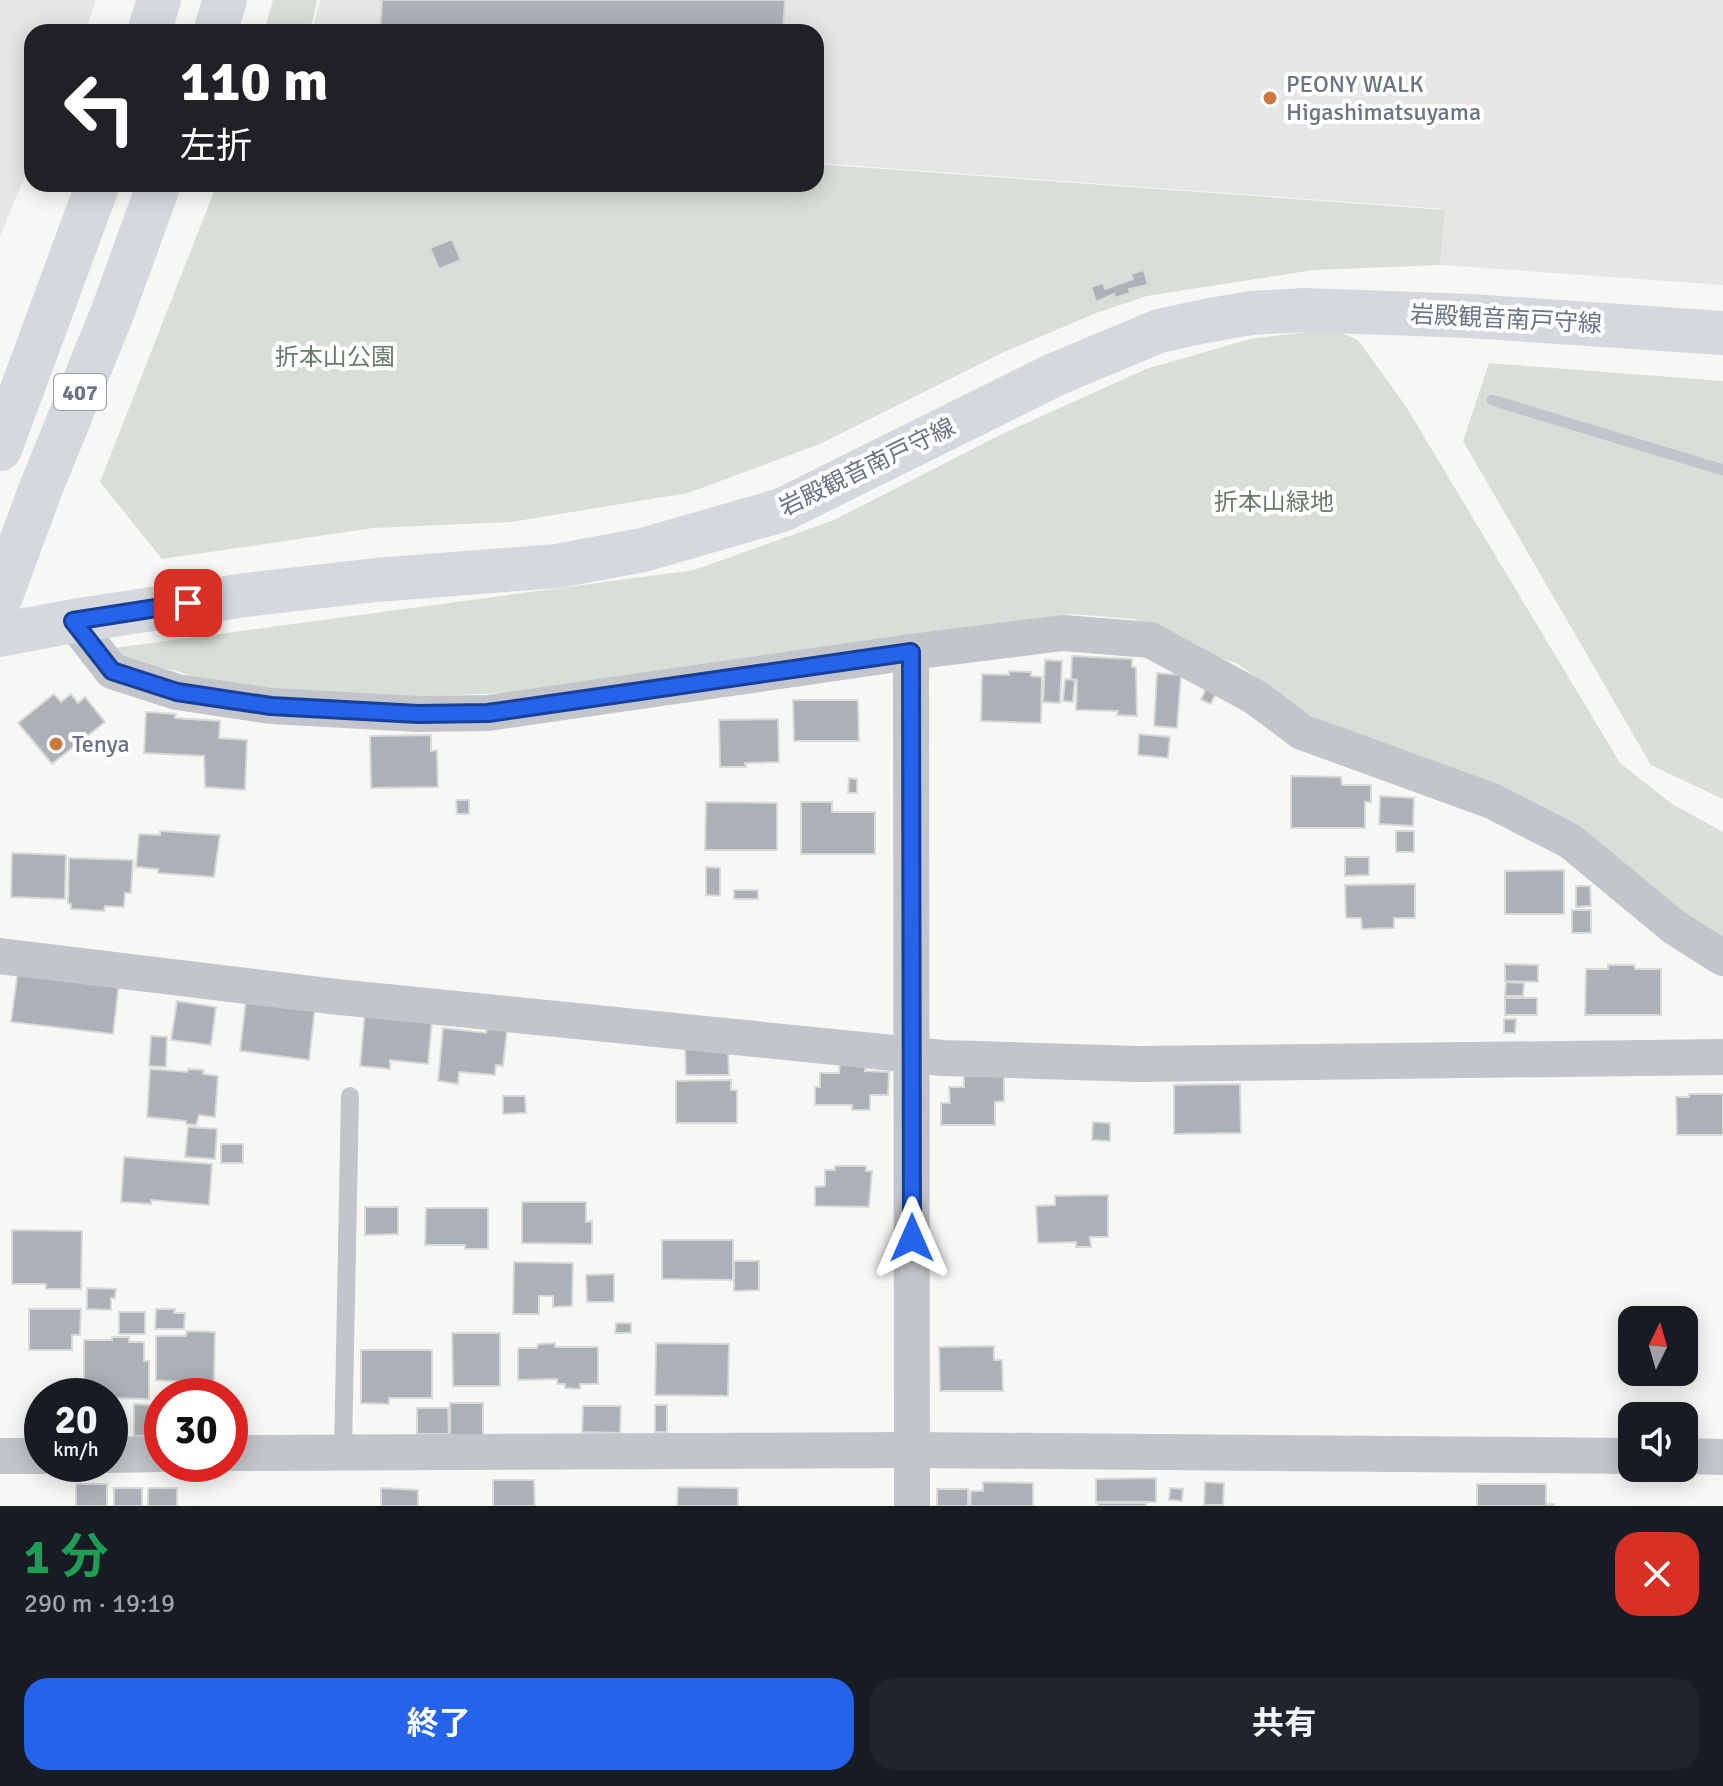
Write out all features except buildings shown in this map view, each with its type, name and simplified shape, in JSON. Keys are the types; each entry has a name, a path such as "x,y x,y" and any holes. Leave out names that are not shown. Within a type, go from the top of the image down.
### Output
{"main road":[{"path":"152,24 159,0"},
{"path":"218,24 225,0"},
{"name":"407","path":"0,449 95,192"},
{"name":"407","path":"0,599 156,192"},
{"name":"岩殿観音南戸守線","path":"0,635 274,591 557,566 643,550 717,531 782,510 1056,374 1159,331 1205,321 1251,313 1334,310 1723,333"}],"street":[{"path":"73,621 112,671 177,692 271,706 418,714 488,713 1063,633 1150,640 1255,697 1302,732 1492,801 1570,841 1674,927 1723,958"},
{"path":"911,652 912,1506"},
{"path":"0,956 329,996 911,1056 1138,1064 1723,1057"},
{"path":"248,1453 912,1450 1618,1456"},
{"path":"0,1456 24,1456"},
{"path":"1698,1456 1723,1457"}],"lane":[{"path":"343,1452 350,1096"}],"shaded area":[{"path":"0,0 96,0 88,24 24,24 24,178 0,236"},
{"name":"PEONY WALK Higashimatsuyama","path":"320,0 1723,0 1723,285 1440,265 1444,209 824,164 824,24 314,24"}],"green space":[{"path":"273,0 317,0 312,24 266,24"},
{"name":"折本山公園","path":"824,165 1445,210 1440,265 1314,270 1147,296 1096,313 1004,352 822,443 688,493 511,522 373,528 162,559 100,482 214,192 824,192"},
{"name":"折本山緑地","path":"1332,329 1358,340 1405,405 1620,763 1672,804 1723,832 1723,946 1371,744 1298,709 1238,664 1191,648 1135,619 1070,614 597,688 393,698 233,686 124,661 114,648 694,570 834,520 1002,434 1146,369 1250,339"},
{"path":"1489,363 1723,381 1723,799 1651,765 1463,441"}],"waterway":[{"path":"1492,400 1723,470"}],"place":[{"name":"PEONY WALK Higashimatsuyama","path":"1270,98"},
{"name":"Tenya","path":"56,744"}],"route":[{"path":"188,603 73,621 112,671 177,692 271,706 418,714 488,713 911,652 912,1238"}]}
